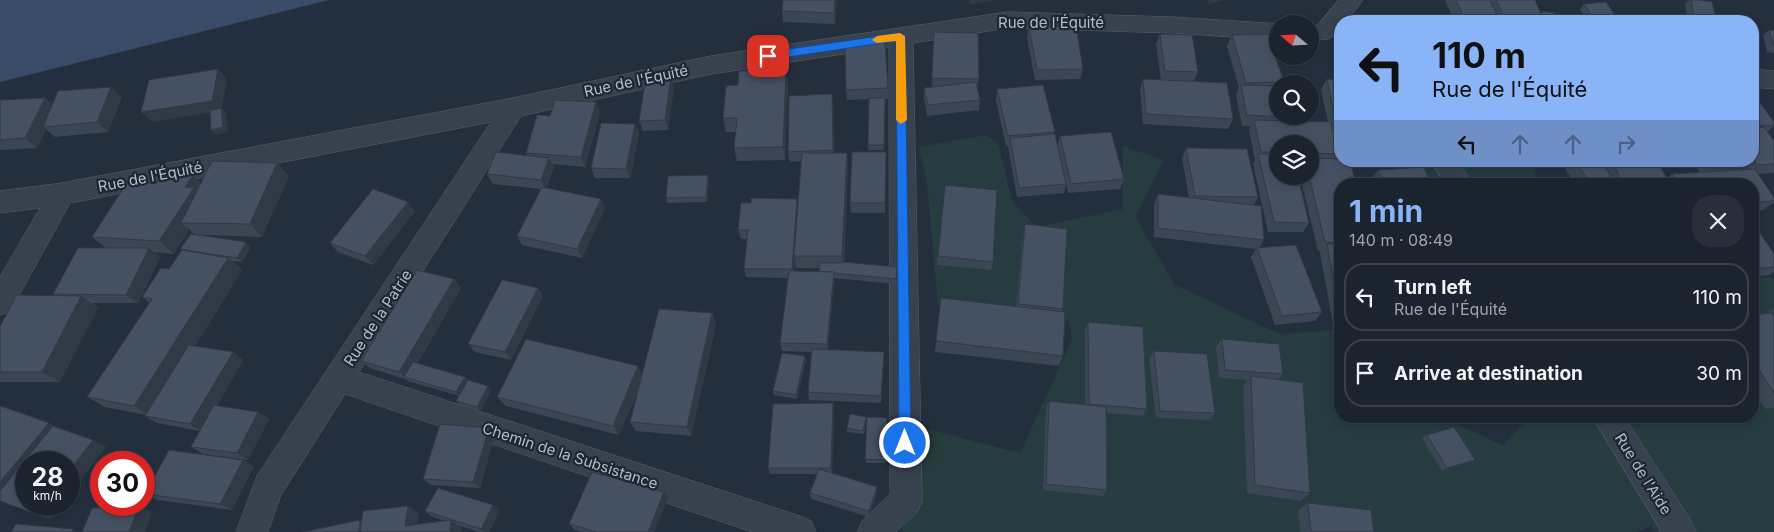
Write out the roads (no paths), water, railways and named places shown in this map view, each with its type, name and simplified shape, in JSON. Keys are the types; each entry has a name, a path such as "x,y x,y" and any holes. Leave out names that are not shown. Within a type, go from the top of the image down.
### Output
{"street":[{"path":"1340,15 1352,0"},
{"name":"Rue de l'Équité","path":"0,202 62,194 512,108 711,65 1008,20 1173,25 1269,30"},
{"path":"1325,33 1334,22"},
{"path":"873,532 906,501 900,36"},
{"path":"1759,79 1774,80"},
{"name":"Rue de la Patrie","path":"252,532 268,487 512,108"},
{"path":"1448,167 1455,178"},
{"path":"0,303 62,194"},
{"name":"Chemin de la Subsistance","path":"339,379 800,532"},
{"name":"Rue de l'Aide","path":"1610,423 1680,532"}],"water":[{"path":"0,0 329,0 0,82"}]}
